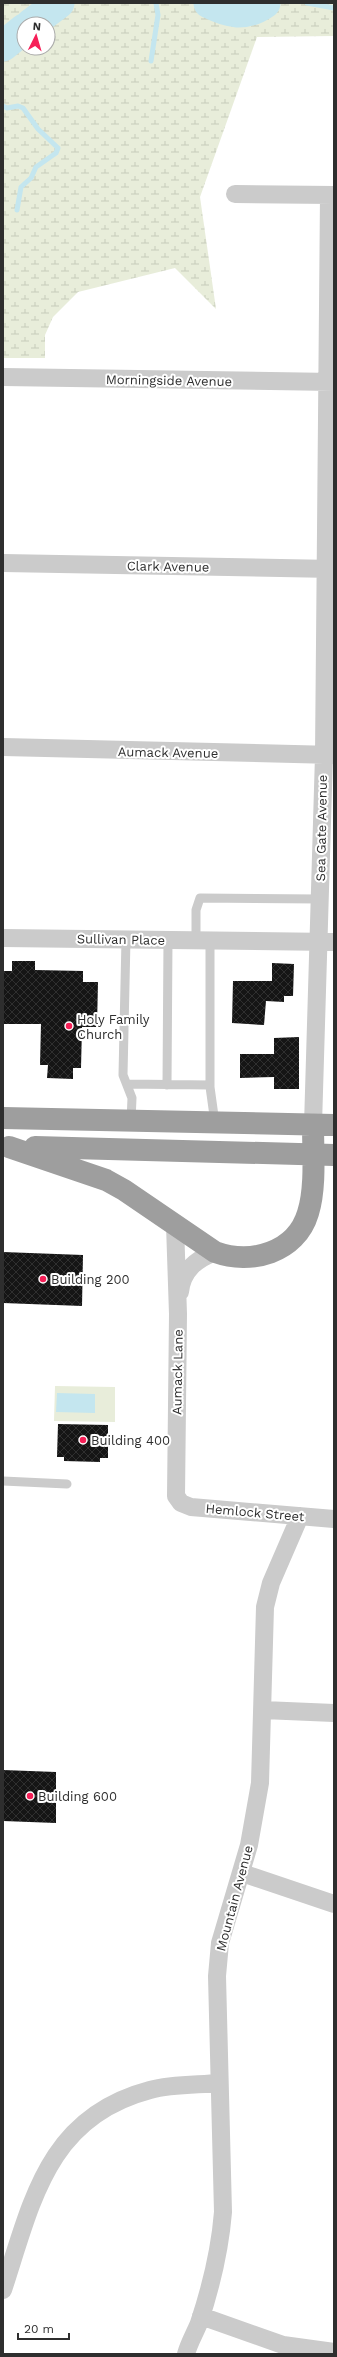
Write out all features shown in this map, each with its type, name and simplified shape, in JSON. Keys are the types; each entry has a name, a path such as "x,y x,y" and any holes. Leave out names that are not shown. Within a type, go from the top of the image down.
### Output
{"highway":[{"path":"3,1118 323,1125 324,1155 309,1210 301,1229 294,1238 278,1250 252,1258 227,1256 215,1252 106,1180 6,1147"},
{"path":"6,1147 324,1155"}],"street":[{"path":"235,194 332,195"},
{"name":"Sea Gate Avenue","path":"323,1125 326,941 319,899 329,755 332,195"},
{"name":"Morningside Avenue","path":"3,377 330,382"},
{"name":"Clark Avenue","path":"3,563 329,568"},
{"name":"Aumack Avenue","path":"3,747 329,755"},
{"name":"Sullivan Place","path":"3,938 326,941"},
{"name":"Aumack Lane","path":"175,1225 178,1314 175,1487 179,1500"},
{"name":"Aumack Lane","path":"178,1314 181,1287 186,1273 195,1262 215,1252"},
{"name":"Hemlock Street","path":"179,1500 191,1507 334,1519"},
{"name":"Mountain Avenue","path":"186,2354 201,2316 217,2255 222,2218 217,1976 219,1950 230,1904 242,1872 260,1783 265,1608 268,1592 300,1516"},
{"path":"263,1710 334,1713"},
{"path":"242,1872 334,1904"},
{"path":"3,2290 41,2178 64,2143 79,2128 98,2113 116,2103 150,2090 220,2083"},
{"path":"201,2316 283,2345 334,2352"}],"lane":[{"path":"215,1123 210,1085 203,940 196,910 200,898 319,899"},
{"path":"126,939 123,1075 132,1098 131,1121"},
{"path":"167,1084 168,940"},
{"path":"127,1084 210,1085"},
{"path":"3,1481 67,1484"}],"green space":[{"path":"3,3 334,3 334,36 257,37 200,197 216,309 175,268 78,292 53,317 45,335 45,358 3,358"},
{"path":"55,1386 115,1387 115,1422 54,1421"}],"water":[{"path":"57,1393 95,1394 95,1413 56,1412"}],"building":[{"name":"Holy Family Church","path":"12,961 35,961 35,970 83,971 83,982 98,982 97,1027 82,1027 81,1068 73,1068 73,1079 47,1078 48,1065 40,1065 41,1024 3,1024 3,971 12,971"},
{"path":"272,963 294,964 293,996 284,996 284,1002 266,1001 264,1025 232,1023 233,981 272,981"},
{"path":"299,1037 299,1089 274,1089 274,1077 240,1078 240,1054 274,1054 274,1038"},
{"name":"Building 200","path":"3,1252 83,1255 82,1306 3,1303"},
{"name":"Building 400","path":"58,1424 108,1425 108,1458 100,1458 100,1462 64,1461 64,1457 57,1457"},
{"name":"Building 600","path":"3,1770 56,1772 56,1823 3,1821"}],"waterway":[{"path":"42,16 59,3"},
{"path":"151,61 158,15 156,3"},
{"path":"209,3 223,9 237,12 251,10 265,3"},
{"path":"307,3 334,8"},
{"path":"3,46 16,35"},
{"path":"3,106 7,108 18,106 23,108 38,129 58,148 56,153 36,167 31,178 21,187 17,210"}],"place":[{"name":"Holy Family Church","path":"69,1026"},
{"name":"Building 200","path":"43,1279"},
{"name":"Building 400","path":"83,1440"},
{"name":"Building 600","path":"30,1796"}]}
